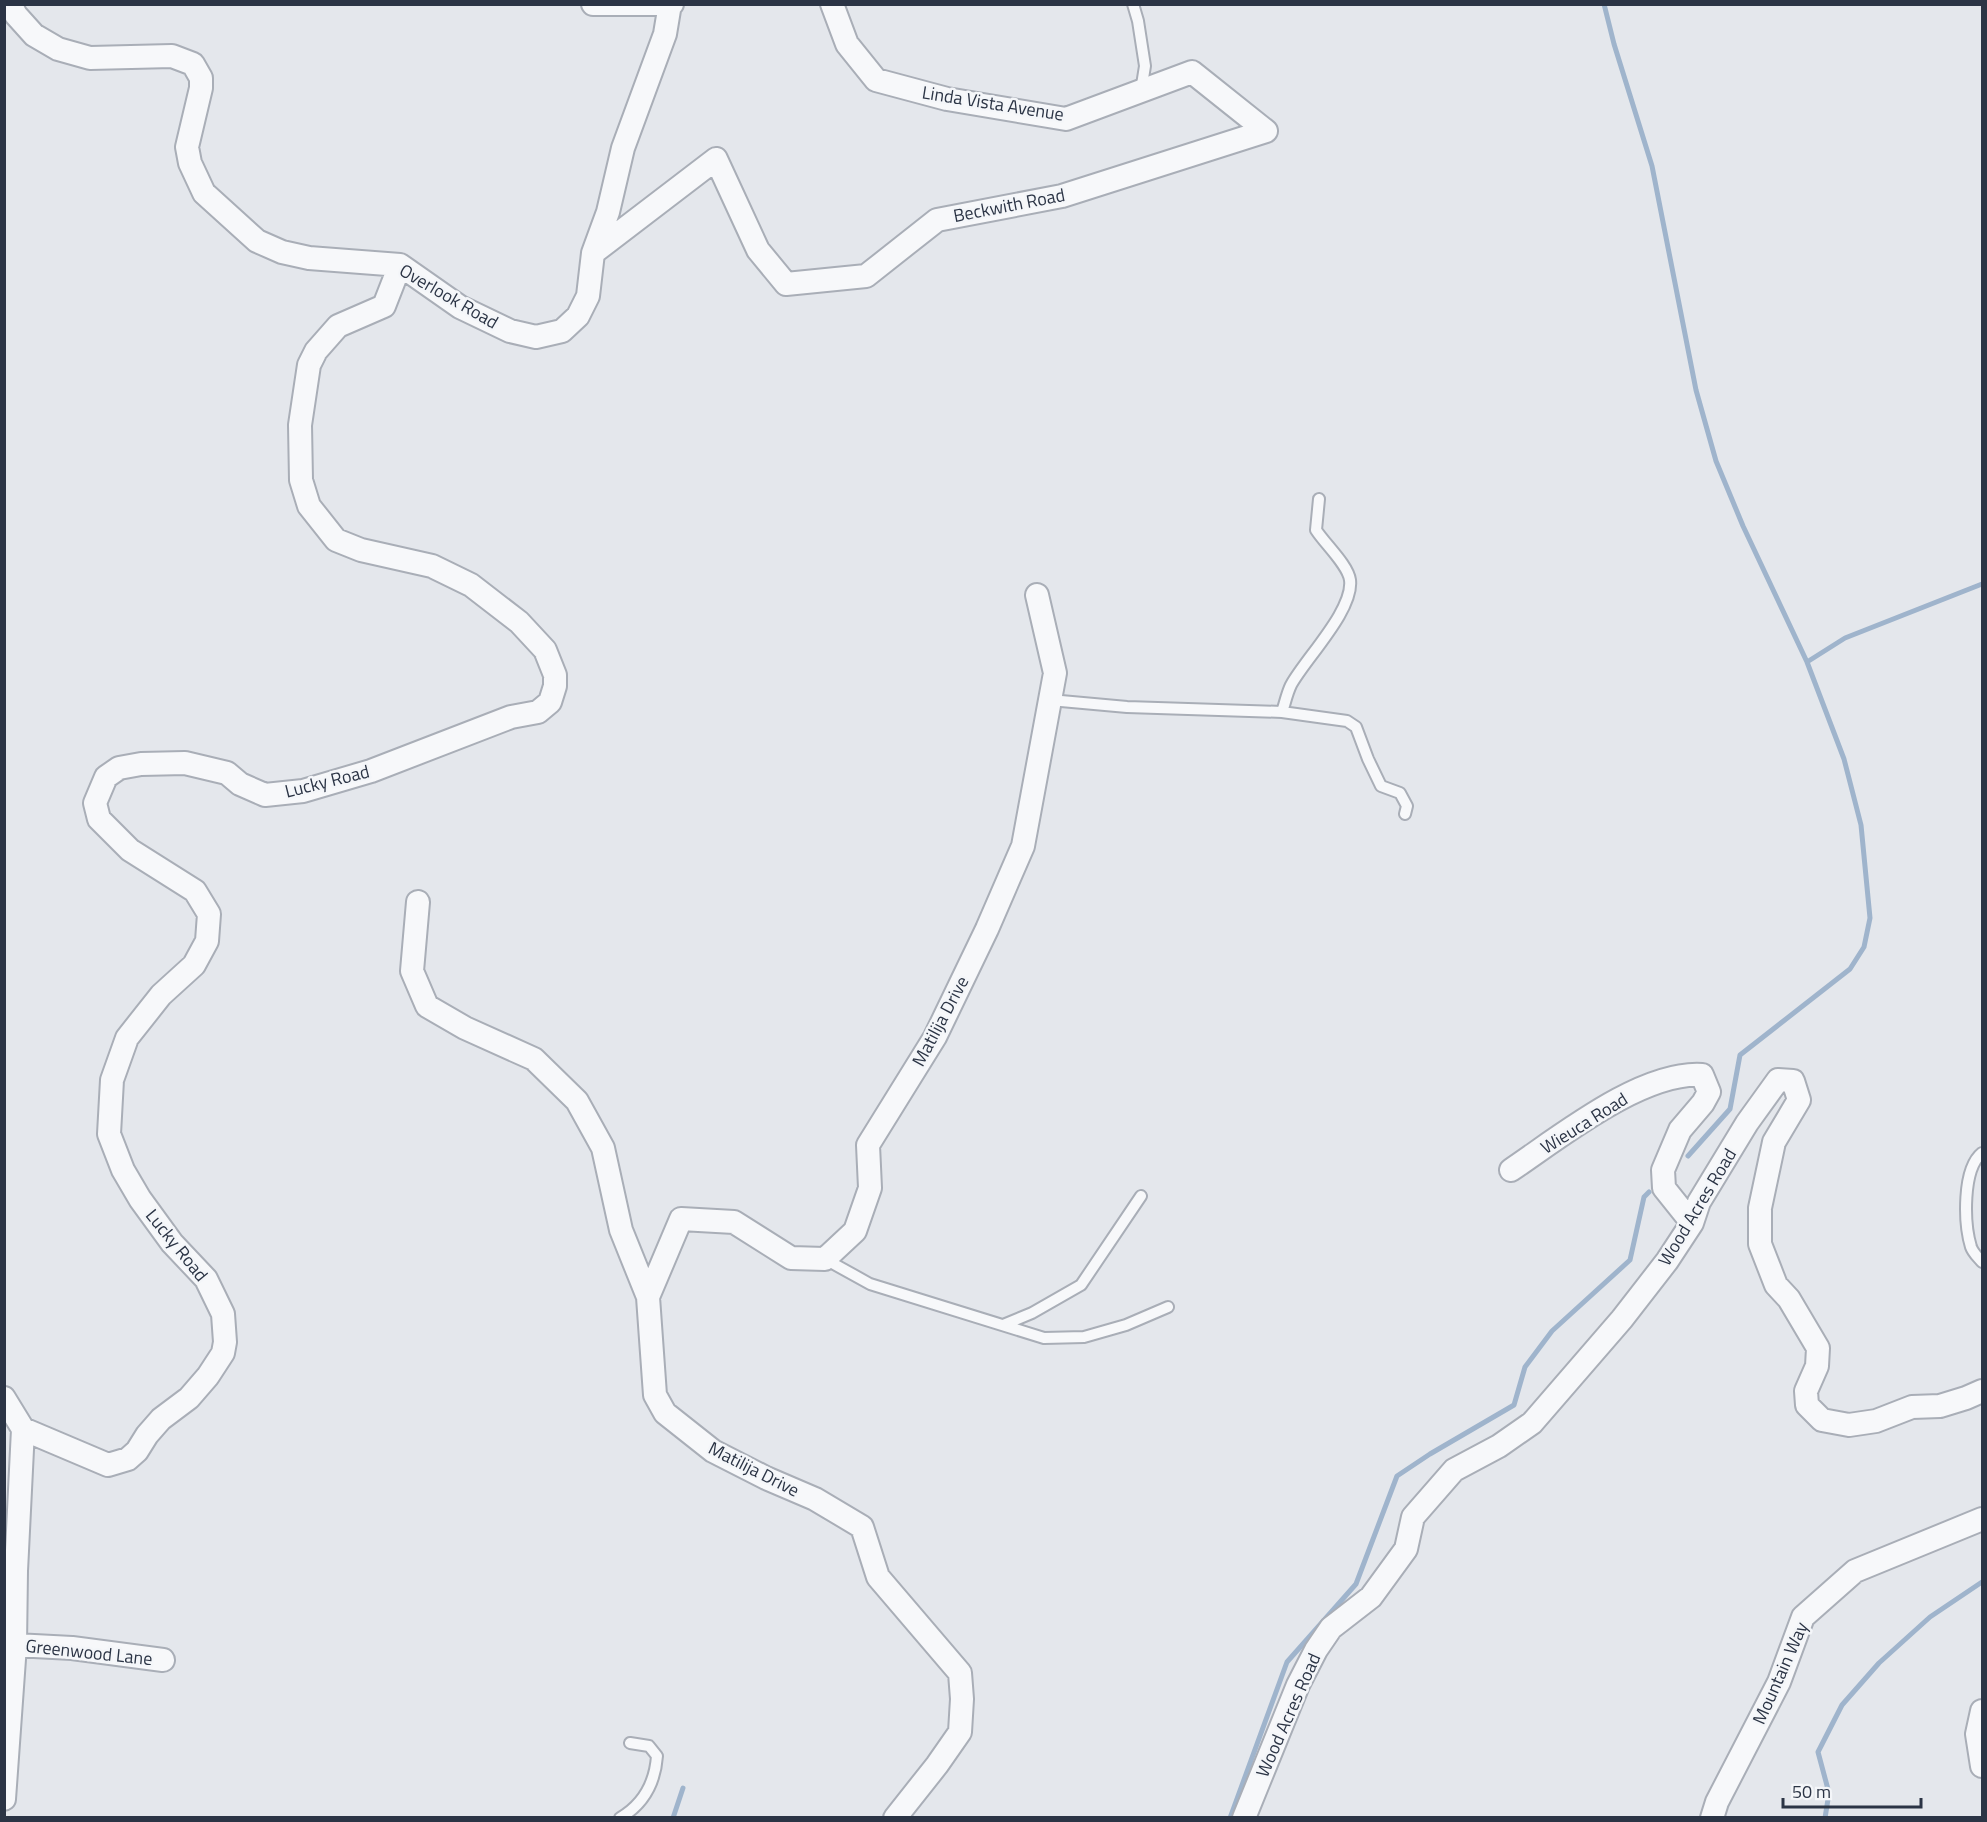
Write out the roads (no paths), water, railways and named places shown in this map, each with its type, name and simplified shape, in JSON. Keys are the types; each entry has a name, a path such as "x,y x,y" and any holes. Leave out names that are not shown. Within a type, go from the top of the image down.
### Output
{"street":[{"name":"Overlook Road","path":"10,4 16,15 34,35 58,50 90,58 172,56 193,64 201,78 201,88 188,147 190,163 204,193 257,241 282,252 309,258 400,265 460,307 510,331 536,337 562,331 578,316 588,296 593,253 608,212 623,148 665,34 671,5"},
{"path":"593,4 671,5"},
{"name":"Linda Vista Avenue","path":"832,4 847,44 876,80 946,99 1066,119 1192,72"},
{"name":"Beckwith Road","path":"593,253 716,159 758,250 786,284 866,276 936,220 1062,196 1266,131 1192,72"},
{"name":"Lucky Road","path":"23,1429 108,1465 128,1460 161,1419 189,1398 208,1376 223,1353 225,1342 223,1314 206,1279 172,1243 140,1199 123,1170 109,1134 112,1080 127,1038 161,995 194,965 207,941 209,914 195,891 130,850 99,819 95,803 106,777 119,768 141,764 184,764 227,773 240,784 265,795 303,791 371,771 511,717 538,712 550,702 555,686 555,675 549,658 545,650 519,622 471,585 432,566 361,550 336,540 309,506 301,480 300,425 309,365 316,351 338,326 384,306 400,265"},
{"name":"Matilija Drive","path":"895,1818 937,1766 960,1732 962,1699 960,1673 878,1577 862,1527 814,1499 713,1451 665,1413 655,1395 648,1297 681,1219 734,1222 791,1258 825,1259 855,1232 870,1188 868,1144 935,1037 987,929 1023,846 1055,673 1037,595"},
{"path":"418,902 412,971 427,1006 465,1028 534,1059 577,1101 603,1148 621,1230 648,1297"},
{"name":"Wieuca Road","path":"1511,1170 1622,1096 1687,1074 1702,1075 1709,1092 1704,1103 1680,1130 1663,1170 1664,1188 1692,1222"},
{"name":"Wood Acres Road","path":"1244,1818 1298,1685 1316,1650 1331,1628 1371,1597 1406,1549 1413,1517 1454,1470 1499,1446 1532,1423 1622,1319 1667,1261 1692,1222 1699,1202 1747,1123 1778,1080 1793,1081 1799,1100 1774,1142 1760,1208 1760,1244 1776,1285 1788,1299 1818,1348 1817,1366 1806,1391 1807,1405 1822,1420 1849,1425 1876,1420 1912,1407 1940,1406 1983,1391"},
{"path":"4,1398 23,1429"},
{"name":"Greenwood Lane","path":"4,1798 15,1645 23,1429"},
{"name":"Mountain Way","path":"1712,1818 1717,1802 1779,1682 1803,1617 1855,1571 1983,1519"},
{"name":"Greenwood Lane","path":"15,1645 72,1648 163,1660"},
{"path":"1983,1711 1977,1734 1983,1766"}],"lane":[{"path":"1133,4 1145,66 1141,91"},
{"path":"1282,712 1291,686 1333,626 1348,598 1350,581 1346,570 1316,530 1319,499"},
{"path":"1050,700 1074,704 1127,707 1282,712 1347,721 1356,727 1381,786 1400,793 1407,806 1405,814"},
{"path":"1983,1153 1979,1155 1970,1171 1966,1193 1972,1250 1983,1262"},
{"path":"1003,1325 1032,1313 1081,1285 1142,1196"},
{"path":"825,1259 870,1284 1044,1338 1084,1337 1126,1325 1168,1307"},
{"path":"620,1818 634,1809 643,1798 653,1779 657,1756 649,1746 630,1743"}],"waterway":[{"path":"1604,4 1652,166 1696,390 1716,461 1743,526 1807,662 1844,759 1861,825 1870,918 1864,947 1850,969 1740,1055 1730,1109 1688,1156"},
{"path":"1807,662 1845,638 1982,584"},
{"path":"1230,1818 1287,1662 1356,1584 1397,1476 1514,1405 1525,1367 1552,1331 1630,1260 1644,1197 1649,1192"},
{"path":"1825,1818 1829,1793 1818,1752 1842,1705 1879,1663 1930,1617 1982,1582"},
{"path":"673,1818 683,1788"}]}
